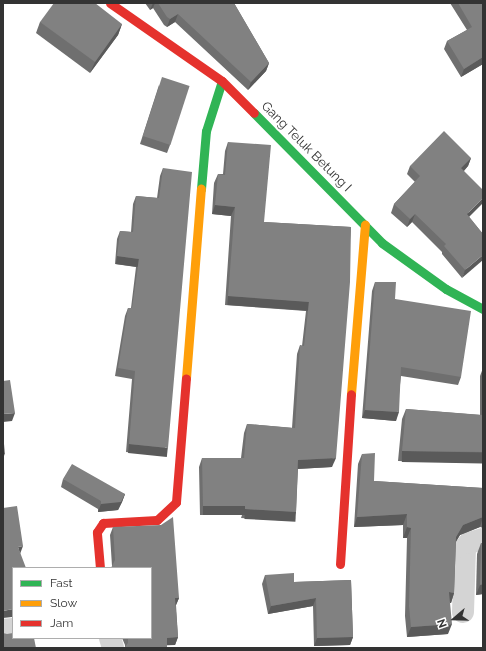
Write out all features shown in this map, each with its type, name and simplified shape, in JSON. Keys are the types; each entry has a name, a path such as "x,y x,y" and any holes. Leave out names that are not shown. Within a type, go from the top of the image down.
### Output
{"street":[{"name":"Gang Teluk Betung I","path":"110,3 222,81 382,243 446,289 483,309"},
{"path":"100,567 97,532 103,523 157,520 176,502 206,131 222,81"},
{"path":"340,564 342,504 364,225"},
{"path":"463,612 465,548 469,543 483,539"}],"building":[{"path":"54,3 95,3 122,24 95,62 40,22"},
{"path":"158,3 234,3 269,63 251,82 178,14 170,19 167,17"},
{"path":"458,3 483,3 483,57 464,69 447,41 472,27"},
{"path":"162,77 190,86 170,145 143,136"},
{"path":"444,131 471,158 461,168 483,190 483,198 467,214 483,234 483,255 465,270 444,246 446,244 415,214 410,219 394,204 420,176 410,166"},
{"path":"228,142 271,145 264,222 351,227 350,282 336,458 298,460 296,512 245,509 245,506 203,506 202,458 244,458 247,424 295,428 300,345 304,346 309,302 228,296 235,207 215,205 218,174 225,175"},
{"path":"163,168 192,172 168,448 129,444 135,371 118,368 128,308 132,308 139,259 117,256 120,231 133,232 136,196 159,198"},
{"path":"375,282 396,282 395,299 471,311 461,377 401,367 399,412 365,410"},
{"path":"10,380 15,413 3,414 3,381"},
{"path":"406,409 483,415 483,452 402,451"},
{"path":"3,435 5,453 3,453"},
{"path":"375,453 374,481 483,488 483,517 463,525 456,537 454,593 449,592 452,624 411,627 409,606 411,528 407,527 407,514 357,517 362,454"},
{"path":"72,464 125,494 121,502 101,504 101,501 63,479"},
{"path":"17,506 23,546 18,547 26,567 12,567 12,609 3,611 3,508"},
{"path":"173,517 179,598 175,598 178,637 167,638 167,648 124,648 128,643 128,639 152,639 152,567 112,567 115,560 113,527 161,525"},
{"path":"481,543 483,543 483,584 480,585"},
{"path":"294,573 294,582 351,580 353,637 317,638 316,598 271,606 265,575"},
{"path":"3,633 12,633 12,639 34,639 36,648 3,648"}],"traffic: fast":[{"path":"201,189 206,131 222,81"},
{"path":"254,113 382,243 446,289 483,309"}],"traffic: slow":[{"path":"186,378 201,189"},
{"path":"351,394 365,225"}],"traffic: jam":[{"path":"110,3 222,81 254,113"},
{"path":"100,567 97,532 103,523 157,520 176,502 186,378"},
{"path":"340,564 351,394"}]}
